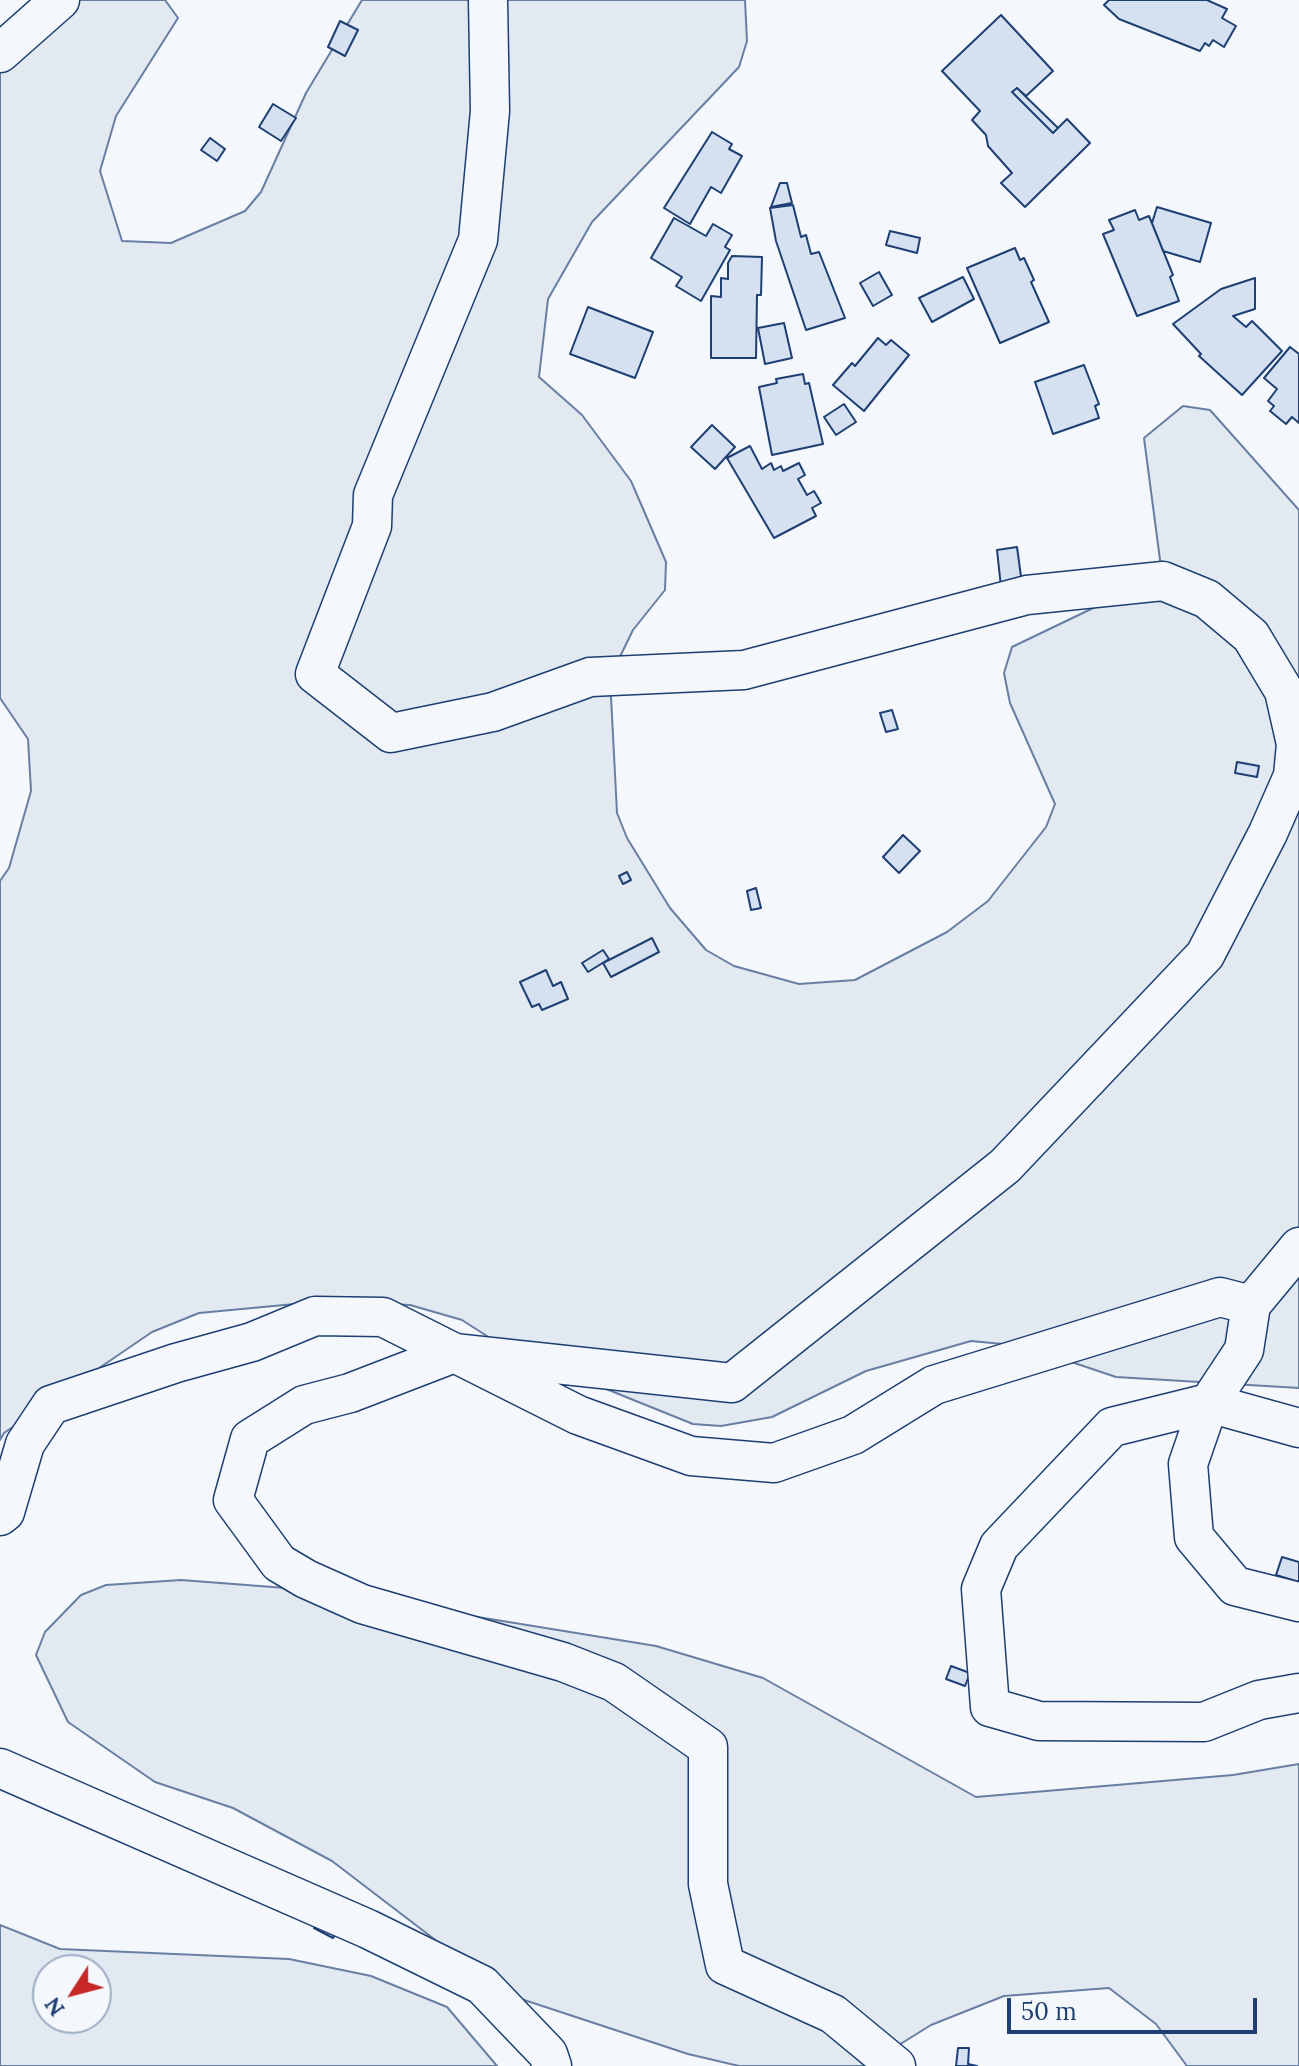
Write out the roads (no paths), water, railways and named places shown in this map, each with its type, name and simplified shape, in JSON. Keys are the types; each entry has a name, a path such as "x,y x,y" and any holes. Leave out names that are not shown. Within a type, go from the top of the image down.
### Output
{"street":[{"path":"0,53 60,0"},
{"path":"488,0 490,111 478,240 373,495 372,526 315,674 391,733 493,712 590,677 744,670 1027,595 1163,581 1207,599 1251,636 1284,691 1296,744 1293,776 1268,833 1205,955 1005,1166 732,1383 454,1353 350,1393 304,1405 250,1439 233,1500 279,1563 362,1604 563,1662 614,1682 708,1747 708,1884 725,1965 833,2014 896,2066"},
{"path":"1299,1247 1251,1305 1244,1350 1209,1403 1188,1464 1194,1537 1235,1586 1299,1602"},
{"path":"0,1516 5,1512 25,1444 51,1405 176,1363 252,1342 315,1316 383,1317 578,1415 691,1456 774,1463 853,1435 934,1385 1220,1297 1251,1305"},
{"path":"1299,1428 1209,1403 1112,1427 999,1546 981,1589 990,1707 1039,1721 1204,1722 1259,1700 1299,1693"},
{"path":"0,1768 368,1929 482,1985 548,2054 552,2066"}]}
